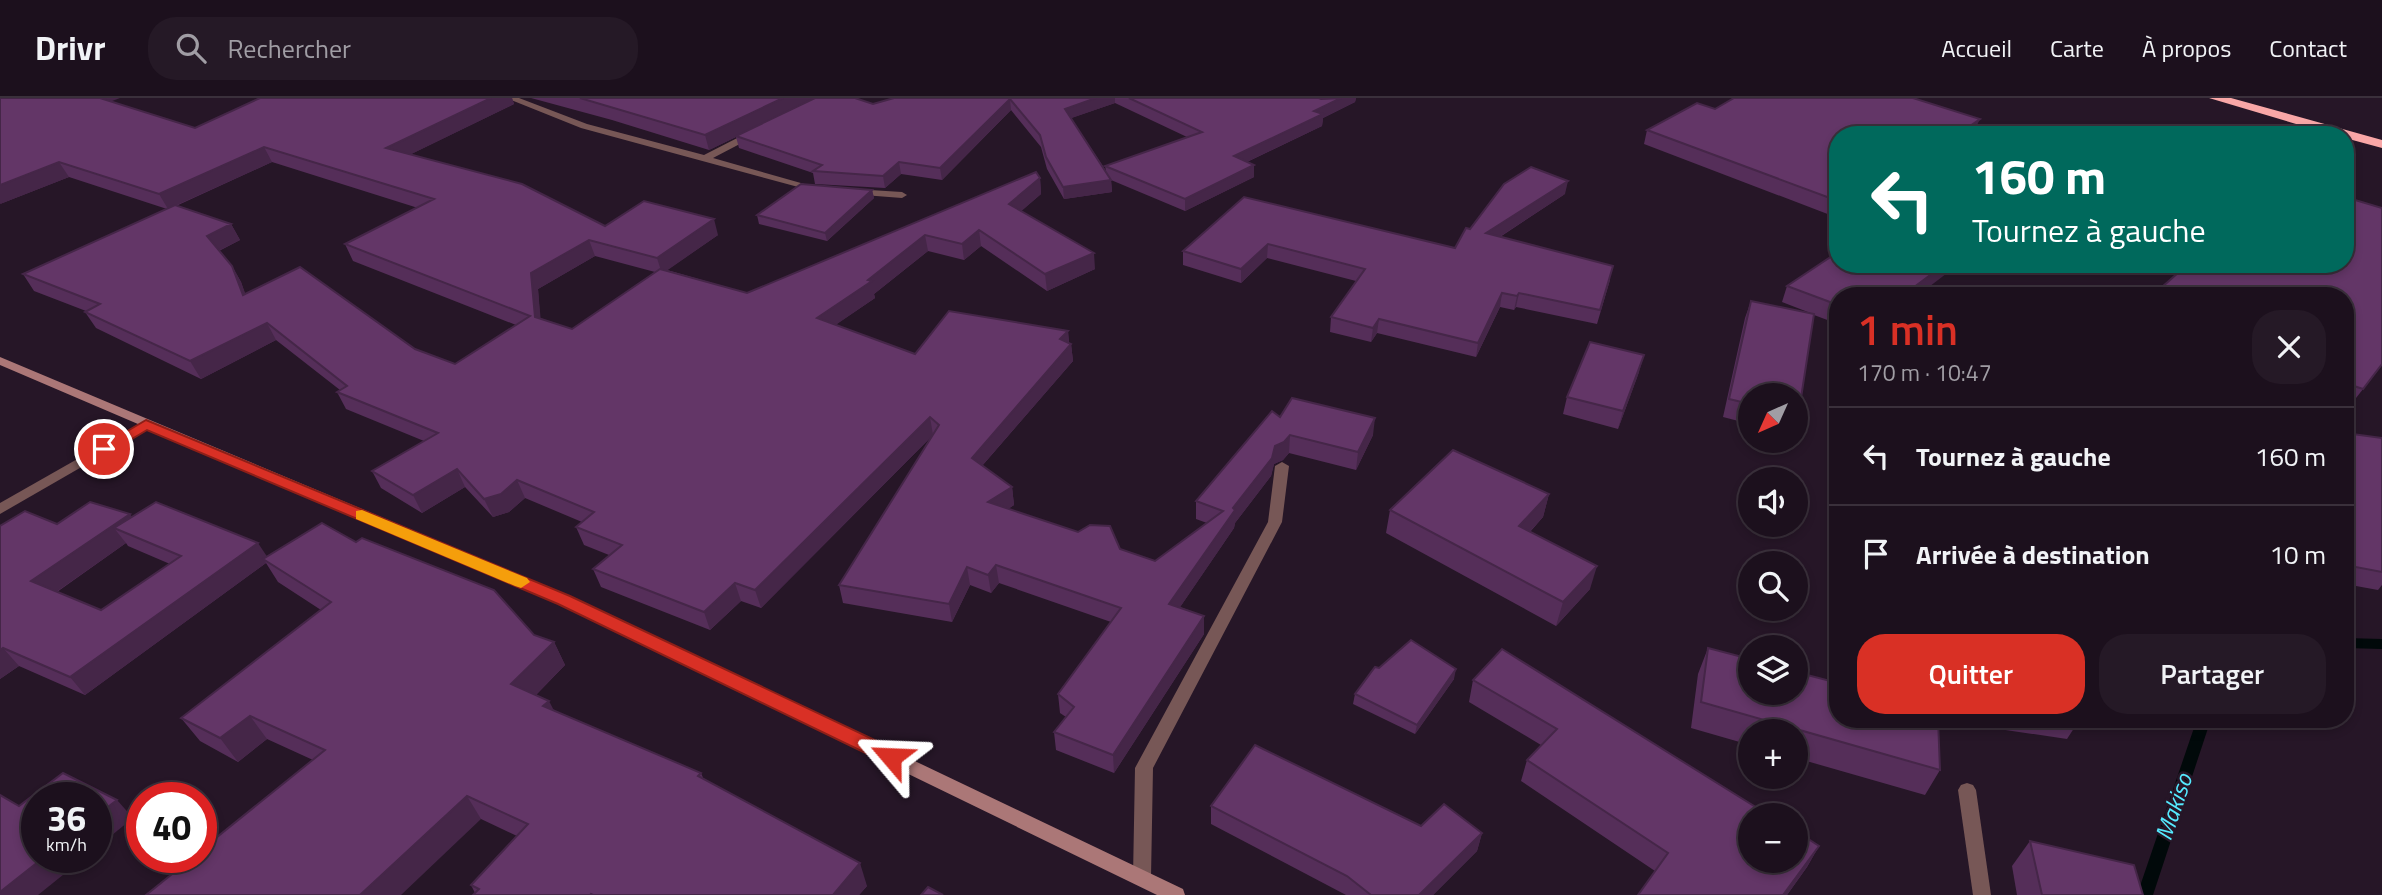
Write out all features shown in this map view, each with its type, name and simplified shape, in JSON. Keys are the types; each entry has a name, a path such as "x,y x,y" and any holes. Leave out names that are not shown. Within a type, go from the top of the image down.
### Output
{"highway":[{"path":"2216,98 2317,126"},
{"path":"2354,136 2382,144"}],"street":[{"path":"511,98 584,126 825,190"},
{"path":"704,159 766,128"},
{"path":"838,191 902,195"},
{"path":"0,361 564,600 1177,895"},
{"path":"0,509 146,424"},
{"path":"1142,877 1144,768 1275,522 1282,466"},
{"path":"1966,790 1982,895"}],"building":[{"path":"0,98 100,98 195,128 260,98 491,98 386,148 522,184 605,226 644,201 714,219 657,258 589,240 531,273 535,317 572,329 660,269 747,293 1036,172 1040,178 1009,204 1094,253 1045,274 979,230 962,244 925,235 868,280 872,281 817,318 915,354 949,311 1068,331 1060,339 1071,344 972,458 1012,487 988,502 1078,532 1090,525 1110,526 1120,549 1155,561 1223,511 1196,501 1272,411 1280,417 1292,398 1375,418 1358,452 1290,435 1275,446 1272,458 1233,508 1235,510 1169,604 1204,616 1113,755 1054,732 1074,707 1058,694 1121,608 996,565 988,575 967,567 949,604 839,585 939,425 930,417 755,590 735,583 704,612 593,569 622,545 576,527 594,512 517,480 501,494 484,499 457,469 413,495 372,471 438,433 337,392 347,386 267,323 190,361 85,312 100,304 23,274 175,205 231,224 207,236 232,266 243,295 300,267 415,349 455,364 530,316 345,244 434,199 264,147 159,194 59,162 0,185"},
{"path":"580,98 783,98 705,135"},
{"path":"815,98 855,98 873,104 894,98 1096,98 1065,109 1111,180 1063,187 1046,157 1040,135 1010,99 940,168 899,162 883,176 813,171 822,165 736,136"},
{"path":"1129,98 1341,98 1314,111 1323,114 1234,156 1254,165 1185,199 1105,166 1202,132"},
{"path":"1734,98 1913,98 1980,119 1970,126 1829,126 1829,198 1647,130 1697,103 1715,109"},
{"path":"1531,167 1568,181 1486,233 1613,266 1600,310 1519,293 1517,296 1502,293 1478,343 1379,319 1373,328 1331,317 1365,269 1268,244 1241,269 1183,251 1244,197 1455,248 1466,228 1470,229 1504,184"},
{"path":"801,184 872,190 825,233 757,215"},
{"path":"2354,200 2382,208 2382,364 2363,389 2354,386 2354,287 2162,287 2178,273 2354,273"},
{"path":"1829,258 1829,273 1933,273 1914,287 1829,287 1829,302 1787,286"},
{"path":"1751,301 1814,314 1803,383 1738,383 1738,401 1729,399"},
{"path":"1590,342 1644,355 1623,411 1567,397"},
{"path":"2354,434 2382,438 2382,572 2354,567"},
{"path":"1453,450 1549,494 1519,526 1597,566 1563,602 1390,510"},
{"path":"90,502 130,514 31,581 101,610 181,556 114,528 156,502 258,543 70,677 3,648 0,650 0,526 25,511 57,524"},
{"path":"322,523 356,542 362,538 494,590 534,635 554,642 511,684 549,701 543,706 701,773 698,776 860,863 833,895 473,895 479,889 471,885 528,824 467,796 360,895 146,895 173,873 217,873 217,837 325,750 250,716 220,738 181,718 331,602 263,559"},
{"path":"1411,640 1456,669 1417,725 1355,694 1375,667 1379,668"},
{"path":"1708,648 1738,656 1738,705 1808,705 1808,675 1829,681 1829,728 1938,728 1940,770 1808,732 1808,719 1761,719 1701,702"},
{"path":"1502,649 1749,803 1738,803 1738,873 1799,873 1783,895 1638,895 1668,853 1527,760 1557,729 1473,680"},
{"path":"1255,745 1421,826 1444,804 1482,833 1419,895 1371,895 1347,876 1211,806"},
{"path":"63,773 81,782 51,782"},
{"path":"0,795 19,806 21,804 21,873 24,873 0,892"},
{"path":"1808,839 1819,846 1808,861"},
{"path":"2030,841 2134,865 2143,895 2042,895"},
{"path":"928,887 943,895 921,895"}],"waterway":[{"name":"Makiso","path":"2354,643 2382,644"},
{"name":"Makiso","path":"2145,895 2201,728"}],"slow traffic":[{"path":"362,515 521,582"}],"route":[{"path":"104,449 146,424 564,600 891,757"}]}
